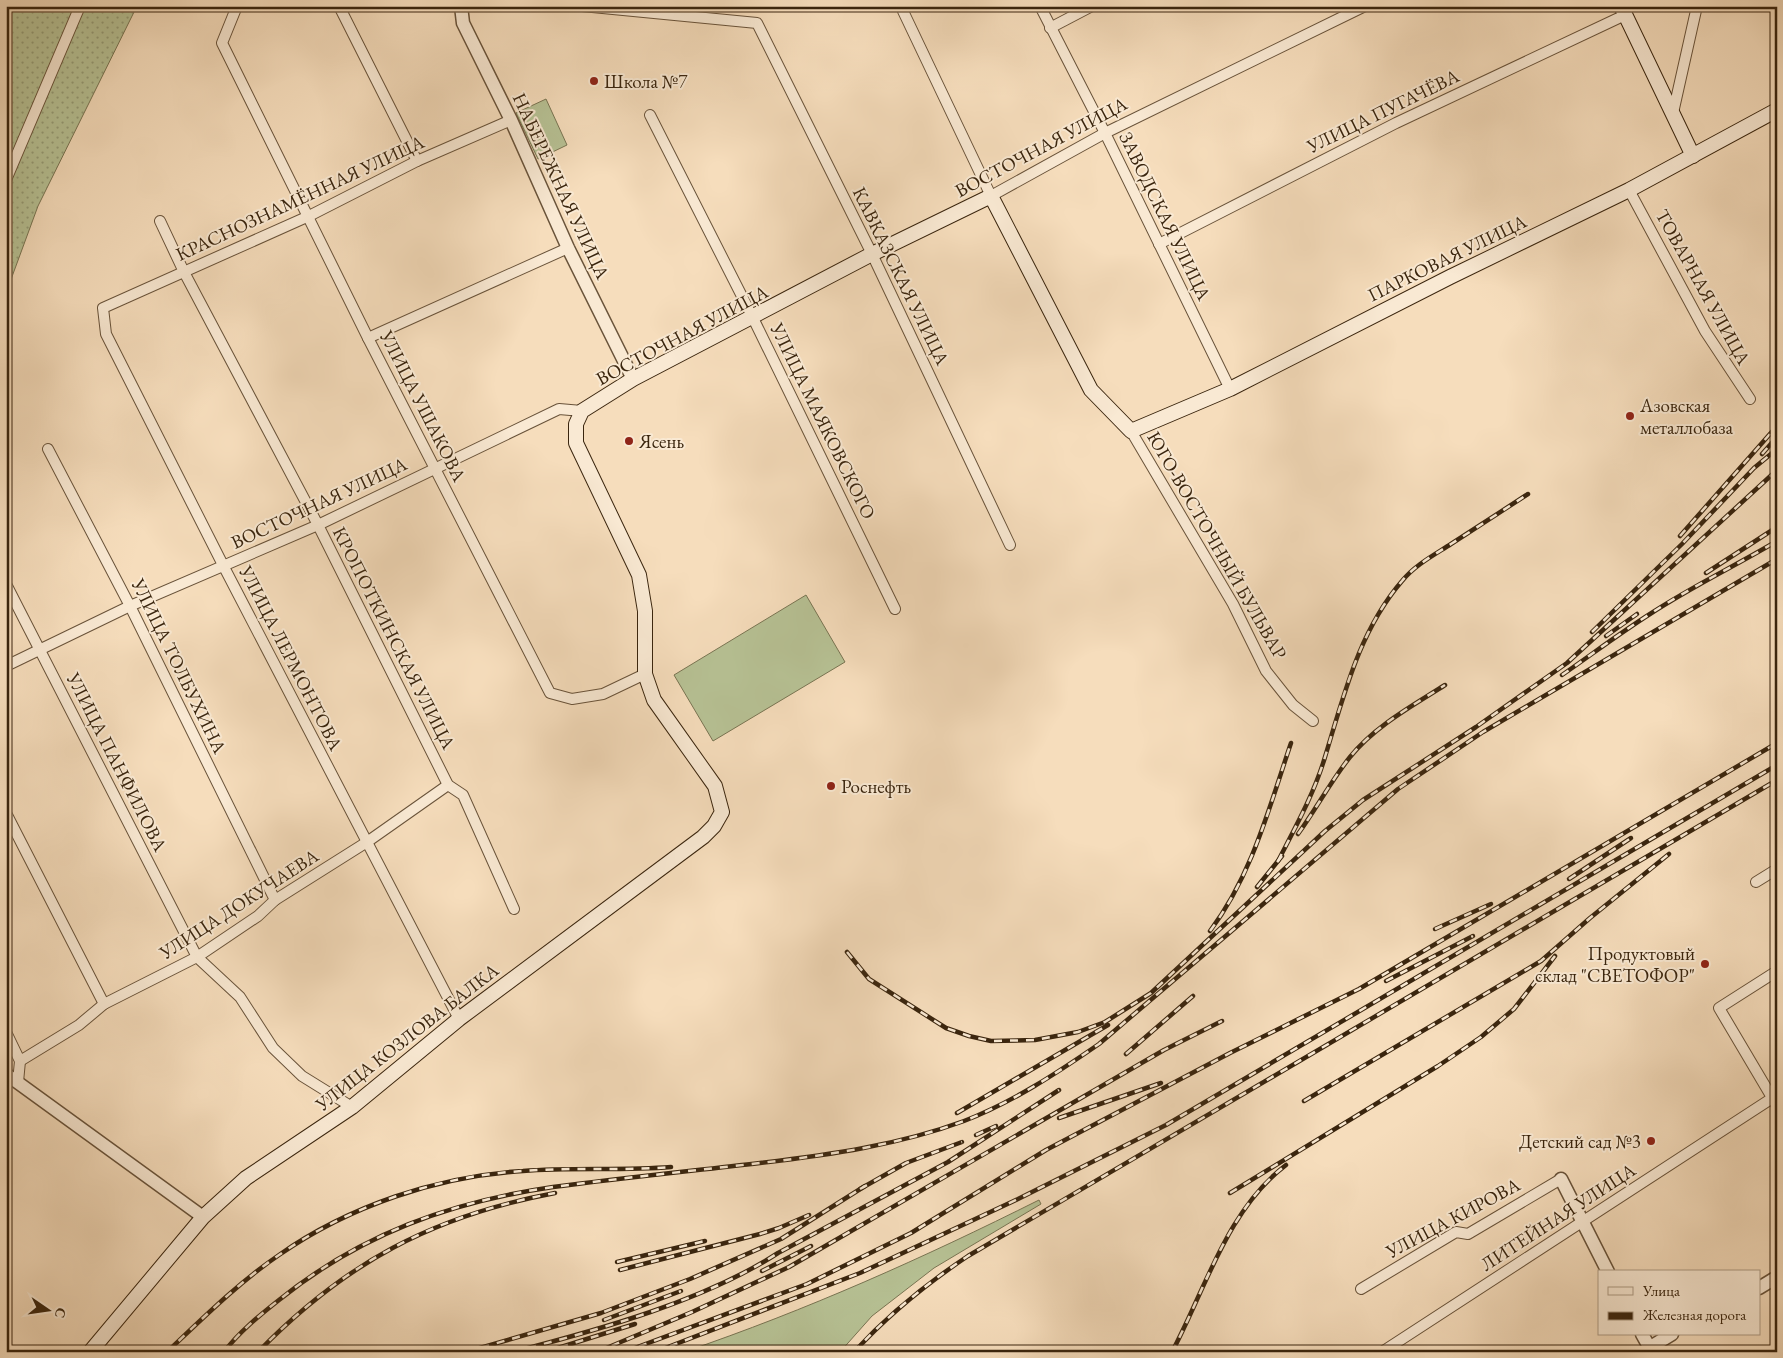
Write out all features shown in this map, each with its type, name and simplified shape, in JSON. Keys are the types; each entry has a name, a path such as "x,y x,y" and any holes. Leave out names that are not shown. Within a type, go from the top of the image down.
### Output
{"main road":[{"path":"1623,11 1694,156"},
{"name":"ПАРКОВАЯ УЛИЦА","path":"1130,431 1230,389 1450,277 1629,190 1777,110"},
{"name":"ВОСТОЧНАЯ УЛИЦА","path":"582,411 633,380 872,254 991,196"},
{"name":"ЮГО-ВОСТОЧНЫЙ БУЛЬВАР","path":"991,196 1091,390 1130,431"},
{"path":"582,411 576,424 576,442 639,575 646,610 645,674"},
{"name":"УЛИЦА КОЗЛОВА БАЛКА","path":"90,1352 203,1217 246,1178 263,1164 352,1108 459,1020 703,837 714,826 722,812 715,786 654,700 645,674"}],"street":[{"path":"6,180 80,6"},
{"name":"УЛИЦА УШАКОВА","path":"238,6 222,43 368,338 550,693 572,699 603,694 645,674"},
{"path":"340,6 417,161"},
{"name":"НАБЕРЕЖНАЯ УЛИЦА","path":"461,6 463,23 511,120 568,248 633,380"},
{"name":"КАВКАЗСКАЯ УЛИЦА","path":"582,6 757,24 872,254 1010,545"},
{"name":"ЗАВОДСКАЯ УЛИЦА","path":"1040,6 1105,133 1230,389"},
{"path":"1050,28 1092,6"},
{"name":"ВОСТОЧНАЯ УЛИЦА","path":"991,196 1105,133 1365,6"},
{"path":"1673,113 1697,6"},
{"name":"ЮГО-ВОСТОЧНЫЙ БУЛЬВАР","path":"904,11 991,196"},
{"name":"УЛИЦА ПУГАЧЁВА","path":"1159,244 1396,123 1623,11"},
{"name":"УЛИЦА МАЯКОВСКОГО","path":"650,115 753,318 894,609"},
{"name":"КРАСНОЗНАМЁННАЯ УЛИЦА","path":"103,308 309,216 417,161 511,120"},
{"name":"ТОВАРНАЯ УЛИЦА","path":"1629,190 1705,331 1750,399"},
{"name":"КРОПОТКИНСКАЯ УЛИЦА","path":"160,221 184,272 318,525 448,785 463,795 514,909"},
{"path":"368,338 568,248"},
{"name":"УЛИЦА ЛЕРМОНТОВА","path":"103,308 106,334 224,567 459,1020"},
{"name":"ВОСТОЧНАЯ УЛИЦА","path":"6,666 130,606 318,525 436,470 559,409 582,411"},
{"name":"ЮГО-ВОСТОЧНЫЙ БУЛЬВАР","path":"1130,431 1233,604 1266,670 1293,704 1313,720"},
{"name":"УЛИЦА ТОЛБУХИНА","path":"48,448 130,606 275,900"},
{"name":"УЛИЦА ПАНФИЛОВА","path":"6,584 197,957 240,997 273,1048 302,1076 352,1108"},
{"name":"УЛИЦА ДОКУЧАЕВА","path":"20,1061 79,1025 104,1004 197,957 258,916 275,900 367,842 448,785"},
{"path":"6,813 104,1004"},
{"path":"1756,882 1777,869"},
{"path":"1775,1100 1719,1008 1777,971"},
{"path":"6,1032 20,1061 18,1082"},
{"path":"6,1074 203,1217"},
{"name":"ЛИТЕЙНАЯ УЛИЦА","path":"1382,1352 1582,1221 1775,1100"},
{"path":"1561,1179 1607,1270"},
{"name":"УЛИЦА КИРОВА","path":"1361,1289 1456,1232 1468,1234 1561,1179"},
{"path":"1760,1287 1777,1277"},
{"path":"1643,1336 1648,1350 1669,1336"}],"green space":[{"path":"6,6 137,6 38,206 6,293"},
{"path":"546,99 567,145 538,159 516,113"},
{"path":"806,595 845,662 713,741 674,675"},
{"path":"1039,1200 1041,1204 934,1268 872,1316 840,1352 684,1352 820,1301 952,1242"}],"railway":[{"path":"1680,536 1777,426"},
{"path":"1762,454 1777,437"},
{"path":"1592,632 1682,544 1754,468 1777,449"},
{"path":"847,952 869,979 946,1028 969,1036 991,1041 1035,1040 1078,1032 1105,1022 1151,993 1325,831 1363,800 1476,727 1567,663 1777,470"},
{"path":"1278,861 1304,811 1315,784 1346,687 1364,642 1387,600 1407,575 1419,565 1528,494"},
{"path":"1706,573 1777,527"},
{"path":"1562,675 1666,604 1777,541"},
{"path":"224,1352 257,1318 310,1277 375,1239 408,1224 443,1212 515,1193 553,1187 838,1153 914,1137 964,1121 1000,1105 1051,1076 1099,1044 1398,789 1483,732 1777,559"},
{"path":"1606,636 1637,614"},
{"path":"1298,834 1336,776 1360,746 1394,717 1445,685"},
{"path":"1210,931 1225,910 1248,864 1267,816 1291,743"},
{"path":"624,1352 807,1284 911,1233 1046,1150 1230,1053 1359,989 1777,743"},
{"path":"655,1352 860,1273 1018,1199 1166,1125 1777,765"},
{"path":"854,1352 880,1325 908,1301 968,1256 1777,780"},
{"path":"1569,879 1631,838"},
{"path":"1304,1101 1541,961 1590,918 1669,854"},
{"path":"1257,887 1282,856"},
{"path":"1435,929 1491,904"},
{"path":"1386,981 1473,936"},
{"path":"1230,1193 1438,1066 1481,1037 1514,1009 1555,956"},
{"path":"1126,1054 1193,996"},
{"path":"597,1352 692,1312 789,1267 1164,1050 1222,1021"},
{"path":"957,1113 1108,1025"},
{"path":"1059,1118 1161,1083"},
{"path":"513,1352 615,1324 684,1300 717,1286 948,1162 1059,1090"},
{"path":"976,1135 996,1126"},
{"path":"860,1189 906,1163 962,1142"},
{"path":"1172,1352 1233,1227 1248,1204 1266,1183 1286,1165"},
{"path":"167,1352 235,1289 279,1255 335,1222 395,1196 459,1179 491,1174 560,1169 671,1167"},
{"path":"466,1352 601,1313 690,1279 781,1239 865,1186"},
{"path":"258,1352 324,1293 358,1269 393,1248 430,1230 469,1215 555,1193"},
{"path":"620,1270 760,1234 809,1215"},
{"path":"617,1262 705,1241"},
{"path":"762,1271 811,1246"},
{"path":"604,1320 681,1291"},
{"path":"545,1352 635,1324"}],"place":[{"name":"Школа №7","path":"594,81"},
{"name":"Азовская металлобаза","path":"1630,416"},
{"name":"Ясень","path":"629,441"},
{"name":"Роснефть","path":"831,786"},
{"name":"Продуктовый склад \"СВЕТОФОР\"","path":"1705,964"},
{"name":"Детский сад №3","path":"1651,1141"}]}
